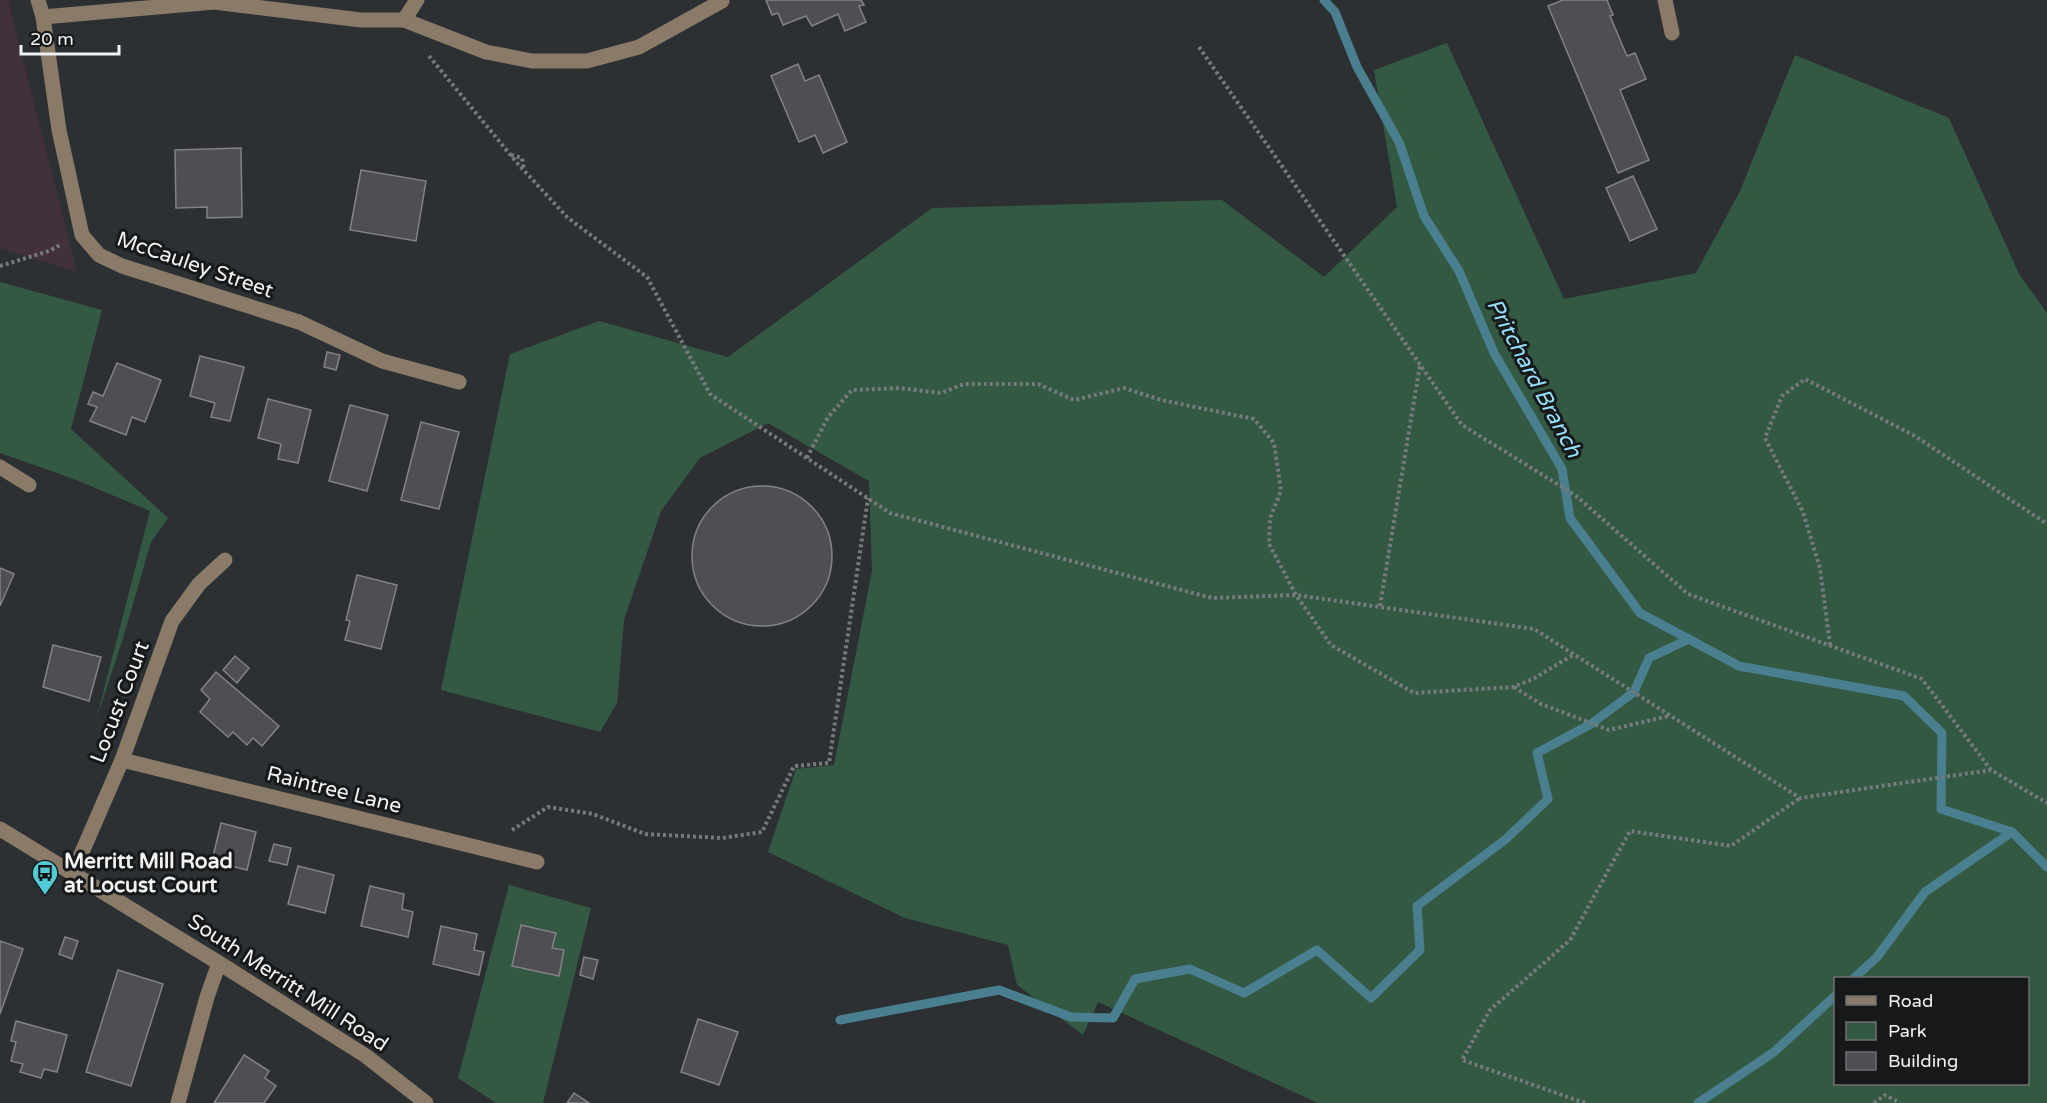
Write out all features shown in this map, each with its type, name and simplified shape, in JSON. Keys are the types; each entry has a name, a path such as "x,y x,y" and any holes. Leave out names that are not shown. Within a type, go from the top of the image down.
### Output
{"street":[{"path":"38,0 43,17 59,130 82,235"},
{"path":"404,20 417,0"},
{"path":"1665,0 1672,33"},
{"path":"43,17 214,2 361,20 404,20 486,52 532,61 587,61 639,47 722,1"},
{"name":"McCauley Street","path":"82,235 99,255 122,266 299,322 382,361 459,382"},
{"path":"0,466 29,485"},
{"name":"Locust Court","path":"73,873 122,760 172,621 199,584 225,560"},
{"name":"Raintree Lane","path":"122,760 537,862"},
{"name":"South Merritt Mill Road","path":"0,830 219,963 366,1056 426,1103"},
{"path":"178,1103 207,997 219,963"}],"path":[{"path":"1199,47 1462,425 1575,495 1688,594 1922,679 1991,770 2047,802"},
{"path":"425,51 524,171 568,218 647,277 710,394 890,513 1212,598 1296,595 1534,629 1800,798"},
{"path":"0,266 49,251 82,235"},
{"path":"1380,606 1420,365"},
{"path":"1830,645 1820,568 1803,512 1765,438 1782,396 1805,379 1915,436 2047,524"},
{"path":"807,458 828,417 852,390 899,388 941,393 964,384 1038,384 1074,400 1124,388 1161,400 1254,419 1274,443 1281,491 1270,518 1269,544 1296,595 1331,645 1414,693 1513,687 1533,679 1573,655"},
{"path":"484,849 548,807 593,814 645,834 722,838 762,832 794,766 829,763 868,498"},
{"path":"1513,687 1541,704 1609,730 1671,716"},
{"path":"1585,1103 1462,1060 1490,1010 1570,940 1629,831 1731,846 1800,798 1991,770"},
{"path":"1874,1103 1885,1095 1900,1103"}],"shaded area":[{"path":"0,0 8,0 77,272 0,248"}],"green space":[{"path":"1447,43 1564,299 1696,273 1740,191 1795,55 1949,118 2019,274 2047,313 2047,1103 1318,1103 1098,1002 1083,1035 1017,985 1008,945 905,918 768,852 796,769 834,765 872,571 869,481 768,423 700,458 661,511 624,620 617,703 600,732 441,690 510,354 599,321 728,357 932,208 1222,200 1324,277 1397,207 1374,70"},
{"path":"0,282 102,310 71,429 168,518 151,542 96,720 150,511 74,479 0,453"},
{"path":"509,885 591,908 543,1103 496,1103 458,1078"}],"building":[{"path":"766,0 861,0 864,5 859,6 866,22 845,31 838,14 812,26 806,16 783,25 778,13 772,15"},
{"path":"1563,0 1607,0 1613,15 1610,16 1627,56 1635,53 1646,79 1620,90 1649,160 1618,173 1548,6"},
{"path":"798,64 805,81 819,75 847,142 823,153 815,135 799,142 771,76"},
{"path":"241,148 242,217 207,218 207,207 176,208 175,150"},
{"path":"361,170 426,181 416,241 350,230"},
{"path":"1633,176 1657,229 1630,241 1606,188"},
{"path":"327,352 340,355 336,370 324,367"},
{"path":"200,356 244,367 230,421 211,417 215,403 190,396"},
{"path":"117,363 161,380 145,422 132,417 126,435 90,421 97,407 88,404 93,392 103,396"},
{"path":"268,399 311,410 298,463 278,459 281,444 258,438"},
{"path":"350,405 388,415 367,491 329,481"},
{"path":"421,422 459,432 439,509 401,500"},
{"path":"762,486 789,491 812,506 827,529 832,556 827,583 812,606 789,621 762,626 735,621 712,606 697,583 692,556 697,529 712,506 735,491"},
{"path":"0,568 14,574 0,606"},
{"path":"357,575 397,585 381,649 345,640 350,621 346,620"},
{"path":"53,645 101,657 89,701 43,687"},
{"path":"235,656 249,668 237,683 223,670"},
{"path":"216,672 279,726 262,746 253,738 247,745 233,732 228,737 200,712 210,699 201,690"},
{"path":"221,823 256,832 247,870 212,861"},
{"path":"274,844 291,848 287,865 269,861"},
{"path":"298,866 334,875 325,913 288,904"},
{"path":"370,886 404,894 402,909 413,912 408,937 361,926"},
{"path":"521,925 556,933 552,948 564,950 559,976 512,966"},
{"path":"441,926 477,934 474,950 484,952 479,975 433,964"},
{"path":"65,937 78,941 72,959 59,954"},
{"path":"0,941 23,949 0,1014"},
{"path":"584,957 598,960 593,979 580,975"},
{"path":"118,970 163,984 131,1086 86,1072"},
{"path":"698,1019 738,1032 719,1085 681,1072"},
{"path":"16,1021 67,1035 57,1072 44,1069 41,1078 20,1072 23,1064 11,1061 16,1042 11,1041"},
{"path":"244,1055 269,1071 265,1078 276,1086 264,1103 214,1103"},
{"path":"574,1093 589,1103 567,1103"}],"waterway":[{"name":"Pritchard Branch","path":"1324,0 1335,12 1357,67 1399,142 1424,216 1459,271 1494,353 1562,469 1570,518 1640,613 1739,666 1904,696 1942,733 1941,809 2012,832 2047,867"},
{"path":"840,1020 999,990 1071,1017 1113,1018 1135,979 1190,969 1244,993 1317,950 1371,998 1420,950 1417,906 1506,839 1548,799 1537,753 1591,724 1634,692 1649,658 1689,639"},
{"path":"1855,977 1877,957 1925,892 2012,832"},
{"path":"1698,1103 1774,1052 1834,997"}],"place":[{"name":"Merritt Mill Road at Locust Court","path":"45,896"}]}
